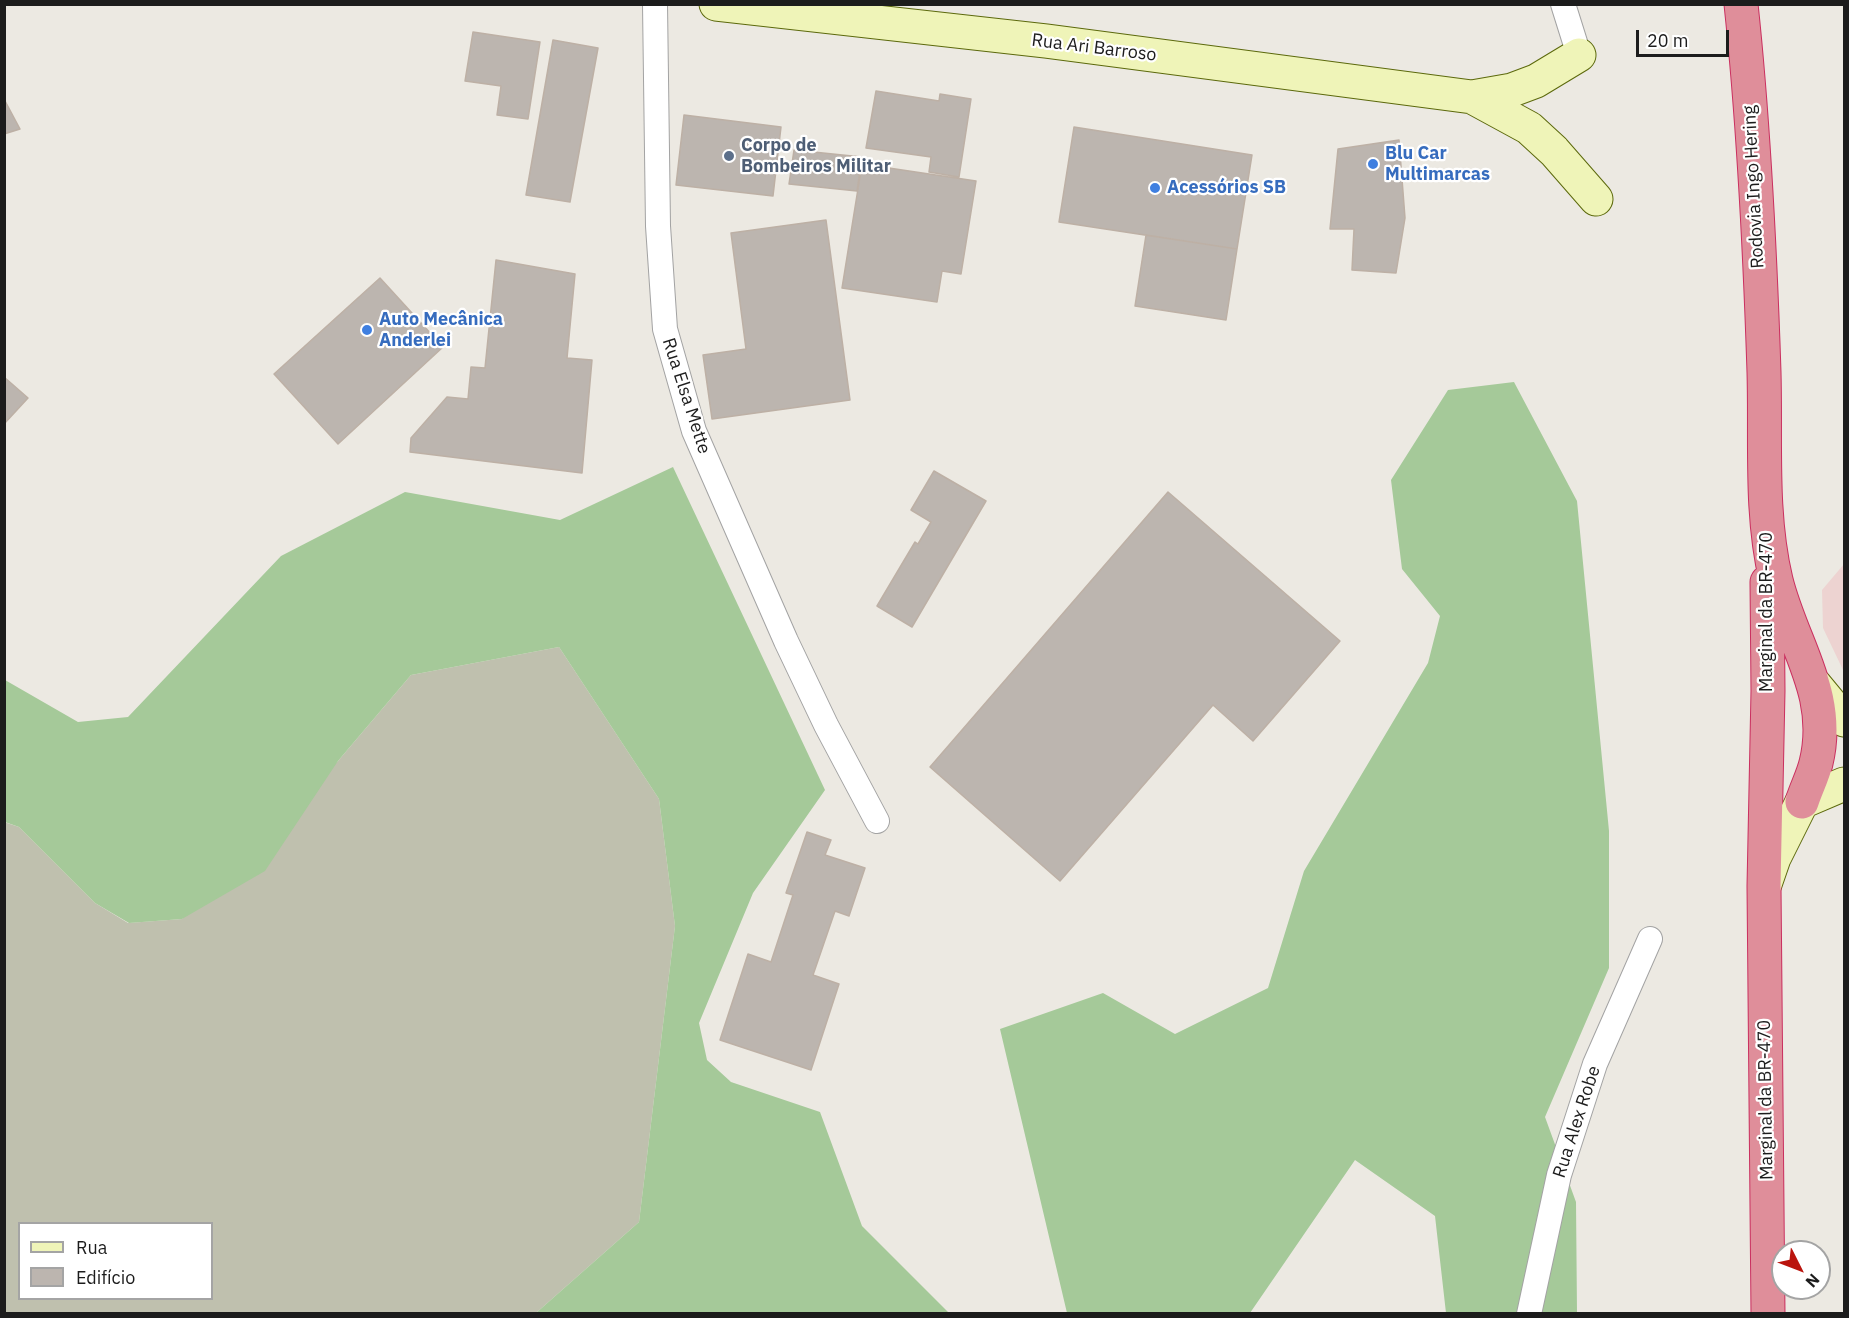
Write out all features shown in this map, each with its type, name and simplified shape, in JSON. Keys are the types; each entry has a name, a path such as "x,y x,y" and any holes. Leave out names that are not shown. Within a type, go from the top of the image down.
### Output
{"highway":[{"name":"Rodovia Ingo Hering","path":"1741,4 1755,194 1764,370 1766,517"},
{"path":"1766,517 1776,580 1793,632 1815,685 1821,721 1816,763 1802,802"},
{"name":"Marginal da BR-470","path":"1766,517 1768,691 1764,886 1767,1314"}],"street":[{"name":"Rua Elsa Mette","path":"655,4 658,226 664,329 694,431 786,641 826,725 877,821"},
{"name":"Rua Ari Barroso","path":"716,4 1057,43 1472,97 1512,90 1536,81 1579,55"},
{"path":"1563,4 1579,55"},
{"name":"Rua Ari Barroso","path":"1472,97 1529,128 1554,151 1596,199"},
{"path":"1815,685 1845,720"},
{"path":"1802,802 1845,784"},
{"name":"Marginal da BR-470","path":"1764,886 1774,858 1802,802"},
{"name":"Rua Alex Robe","path":"1529,1314 1558,1175 1591,1075 1650,939"}],"shaded area":[{"path":"1844,564 1844,672 1823,628 1822,590"},
{"path":"559,647 659,799 675,926 639,1222 536,1313 5,1313 4,822 19,827 95,903 128,923 182,919 338,761 411,675"}],"green space":[{"path":"1514,382 1577,501 1609,831 1609,968 1545,1117 1576,1202 1577,1313 1446,1313 1435,1216 1355,1160 1250,1313 1067,1313 1000,1029 1103,993 1175,1034 1268,988 1304,871 1428,663 1440,616 1402,569 1391,480 1448,390"},
{"path":"673,467 825,790 753,893 699,1023 707,1060 731,1082 820,1112 862,1226 949,1313 536,1313 639,1222 675,926 659,799 559,647 411,675 338,761 265,871 182,919 129,923 95,903 19,827 5,822 5,680 78,722 128,717 281,556 405,492 560,520"}],"building":[{"path":"473,32 540,42 528,119 497,115 501,86 465,81"},
{"path":"553,40 598,48 570,202 526,195"},
{"path":"876,91 939,101 940,94 971,99 959,177 929,172 931,157 866,148"},
{"path":"4,99 20,129 4,134"},
{"name":"Corpo de Bombeiros Militar","path":"684,115 781,127 773,196 676,185"},
{"name":"Acessórios SB","path":"1074,127 1252,155 1237,249 1059,222"},
{"path":"1399,140 1405,218 1396,273 1352,270 1354,229 1330,229 1338,149"},
{"path":"794,150 862,157 857,191 789,184"},
{"path":"862,164 976,181 961,274 942,271 937,302 842,288"},
{"path":"826,220 850,400 712,419 703,355 746,349 731,233"},
{"path":"1146,235 1237,249 1226,320 1135,306"},
{"path":"496,260 575,274 567,358 592,360 582,473 410,452 411,438 447,397 468,399 471,367 485,368"},
{"path":"380,278 443,347 338,444 274,374"},
{"path":"4,377 28,398 4,424"},
{"path":"934,471 986,501 912,627 877,606 915,542 918,544 931,522 911,510"},
{"path":"1168,492 1340,641 1253,741 1213,705 1060,881 930,767"},
{"path":"807,832 831,840 825,855 865,868 849,916 835,911 813,975 839,984 811,1070 720,1040 748,954 771,962 793,895 786,893"}],"place":[{"name":"Corpo de Bombeiros Militar","path":"729,156"},
{"name":"Blu Car Multimarcas","path":"1373,164"},
{"name":"Acessórios SB","path":"1155,188"},
{"name":"Auto Mecânica Anderlei","path":"367,330"}]}
